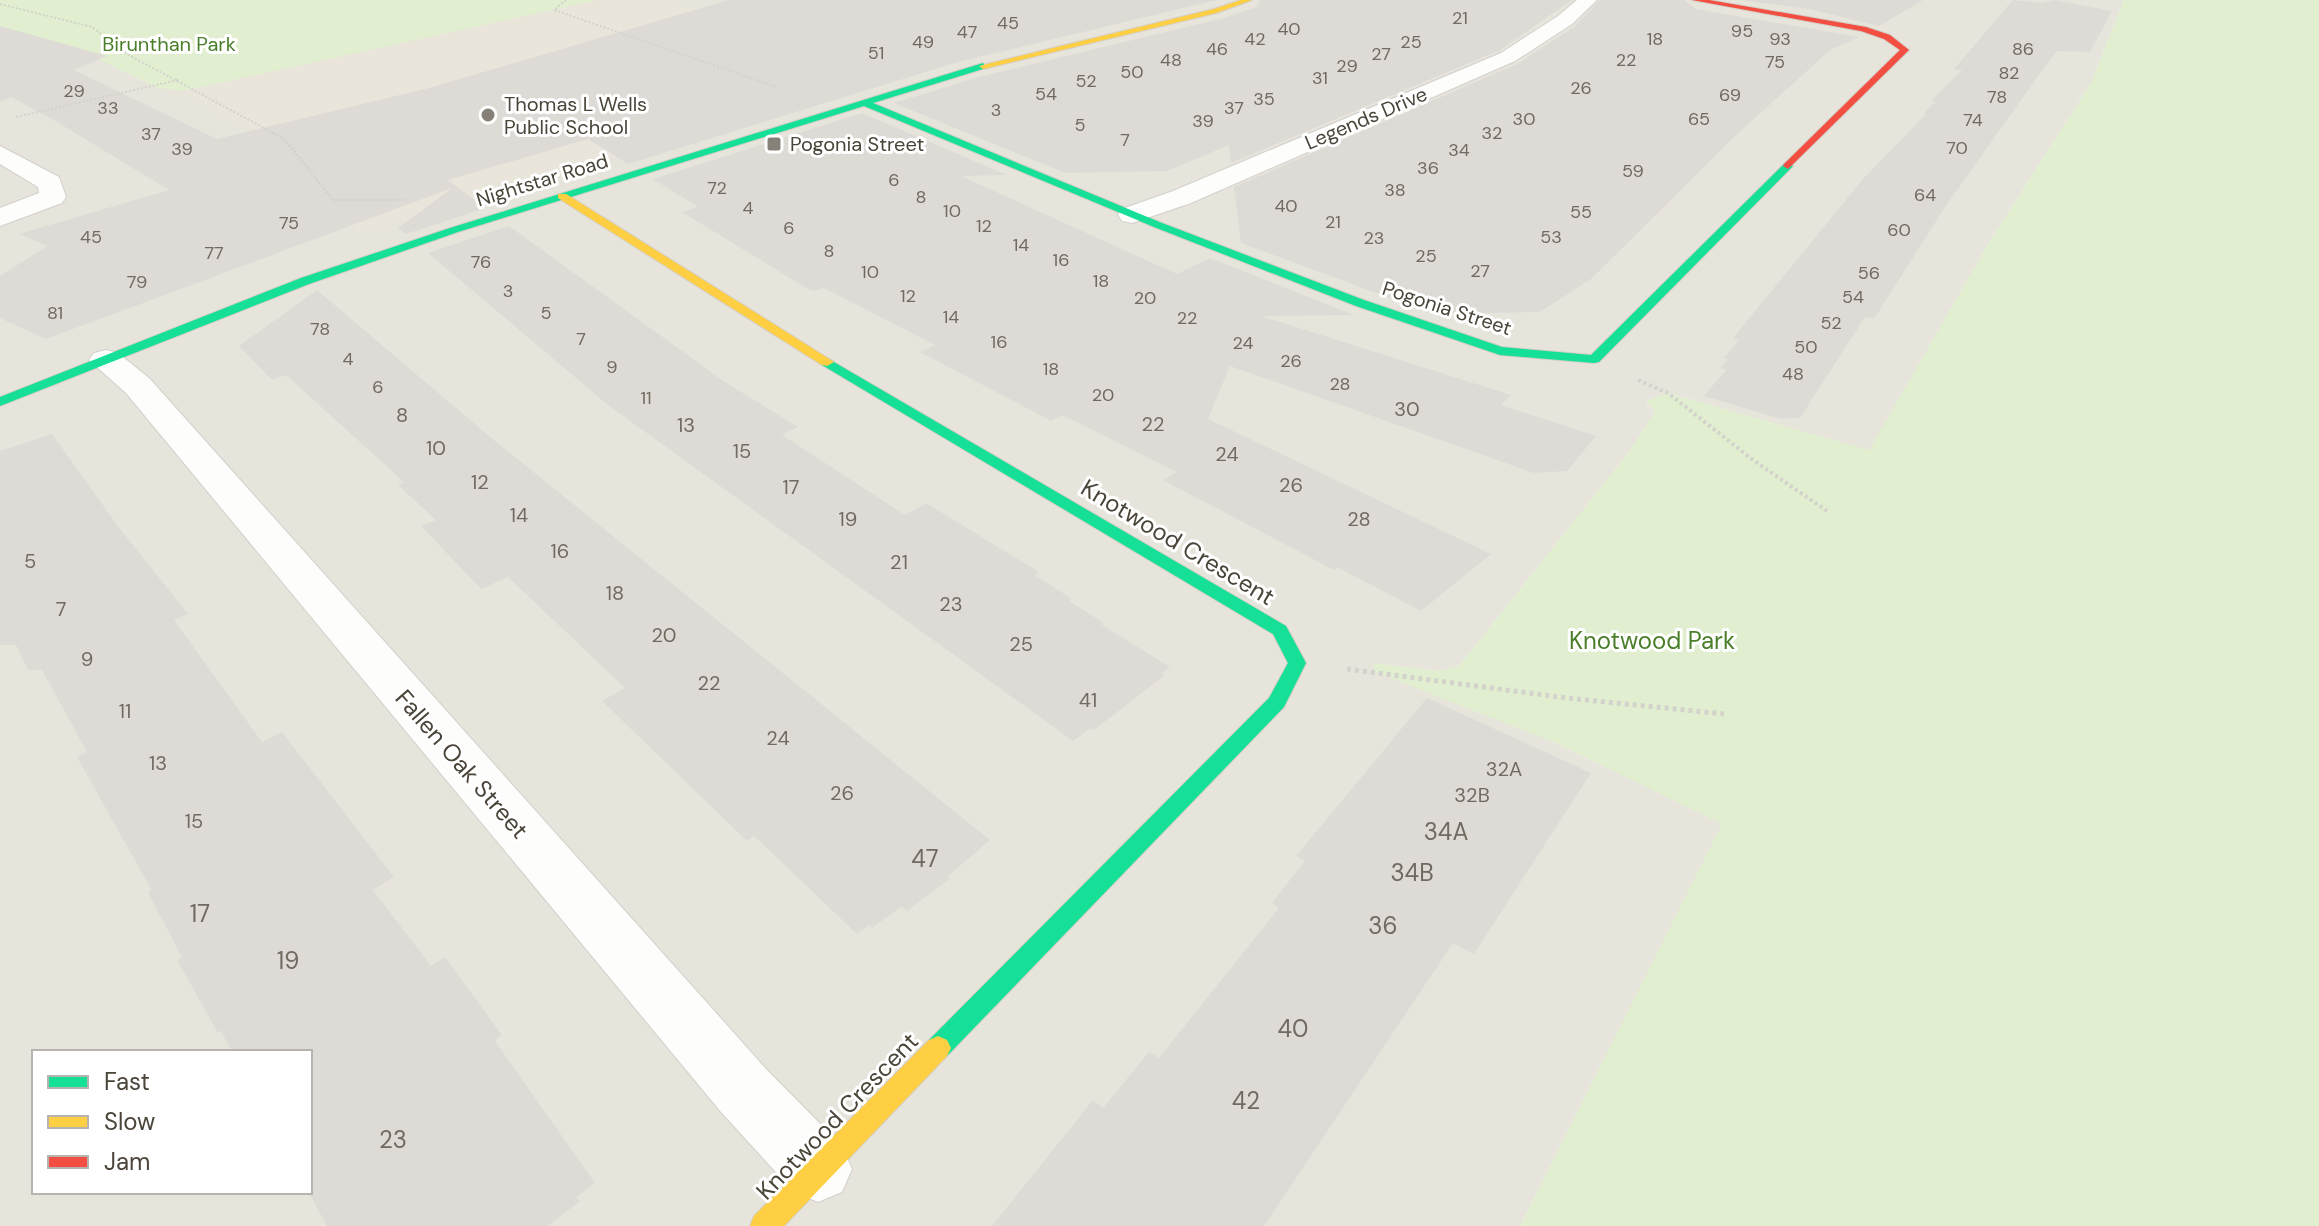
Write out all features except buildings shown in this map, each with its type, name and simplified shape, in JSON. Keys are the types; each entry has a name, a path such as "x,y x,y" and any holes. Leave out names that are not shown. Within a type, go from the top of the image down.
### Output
{"street":[{"name":"Nightstar Road","path":"0,402 305,281 562,196 967,70 1216,11 1248,0"},
{"name":"Legends Drive","path":"1132,215 1182,197 1508,57 1565,20 1588,0"},
{"path":"1594,359 1905,50 1887,37 1863,29 1696,0"},
{"name":"Pogonia Street","path":"863,102 1132,215 1360,303 1500,351 1594,359"},
{"path":"0,153 50,183 53,197 0,218"},
{"name":"Knotwood Crescent","path":"562,196 749,316 1280,630 1297,663 1277,702 764,1226"},
{"name":"Fallen Oak Street","path":"106,360 138,386 744,1091 818,1169"}],"path":[{"path":"566,0 554,10 776,86"},
{"path":"0,4 92,27 125,53 285,140 333,200 418,200"},
{"path":"9,119 179,80"},
{"path":"1594,359 1668,393 1753,460 1827,511"},
{"path":"1375,672 1567,698 1724,714"}],"shaded area":[{"path":"0,0 2124,0 2091,83 1990,241 1869,451 1669,393 1646,402 1655,412 1629,452 1460,665 1440,671 1373,663 1556,743 1723,824 1520,1226 0,1226"},
{"name":"Thomas L Wells Public School","path":"598,0 656,0 897,70 362,232 298,194 272,142 183,91"}],"green space":[{"name":"Birunthan Park","path":"0,0 598,0 183,91 158,88 71,46 0,28"},
{"name":"Knotwood Park","path":"2124,0 2319,0 2319,1226 1520,1226 1722,824 1556,743 1375,672 1373,663 1440,671 1460,665 1629,452 1655,412 1646,401 1668,393 1869,450 1990,241 2091,83"}],"traffic: fast":[{"path":"0,402 305,281 454,230 983,66"},
{"path":"863,102 1158,225 1360,303 1500,351 1594,359 1788,166"},
{"path":"827,362 1280,630 1297,663 1277,702 938,1048"}],"traffic: slow":[{"path":"983,66 1216,11 1248,0"},
{"path":"562,196 827,362"},
{"path":"764,1226 938,1048"}],"traffic: jam":[{"path":"1696,0 1863,29 1887,37 1905,50 1788,166"}],"place":[{"name":"Thomas L Wells Public School","path":"488,115"},
{"name":"Pogonia Street","path":"774,144"}]}
